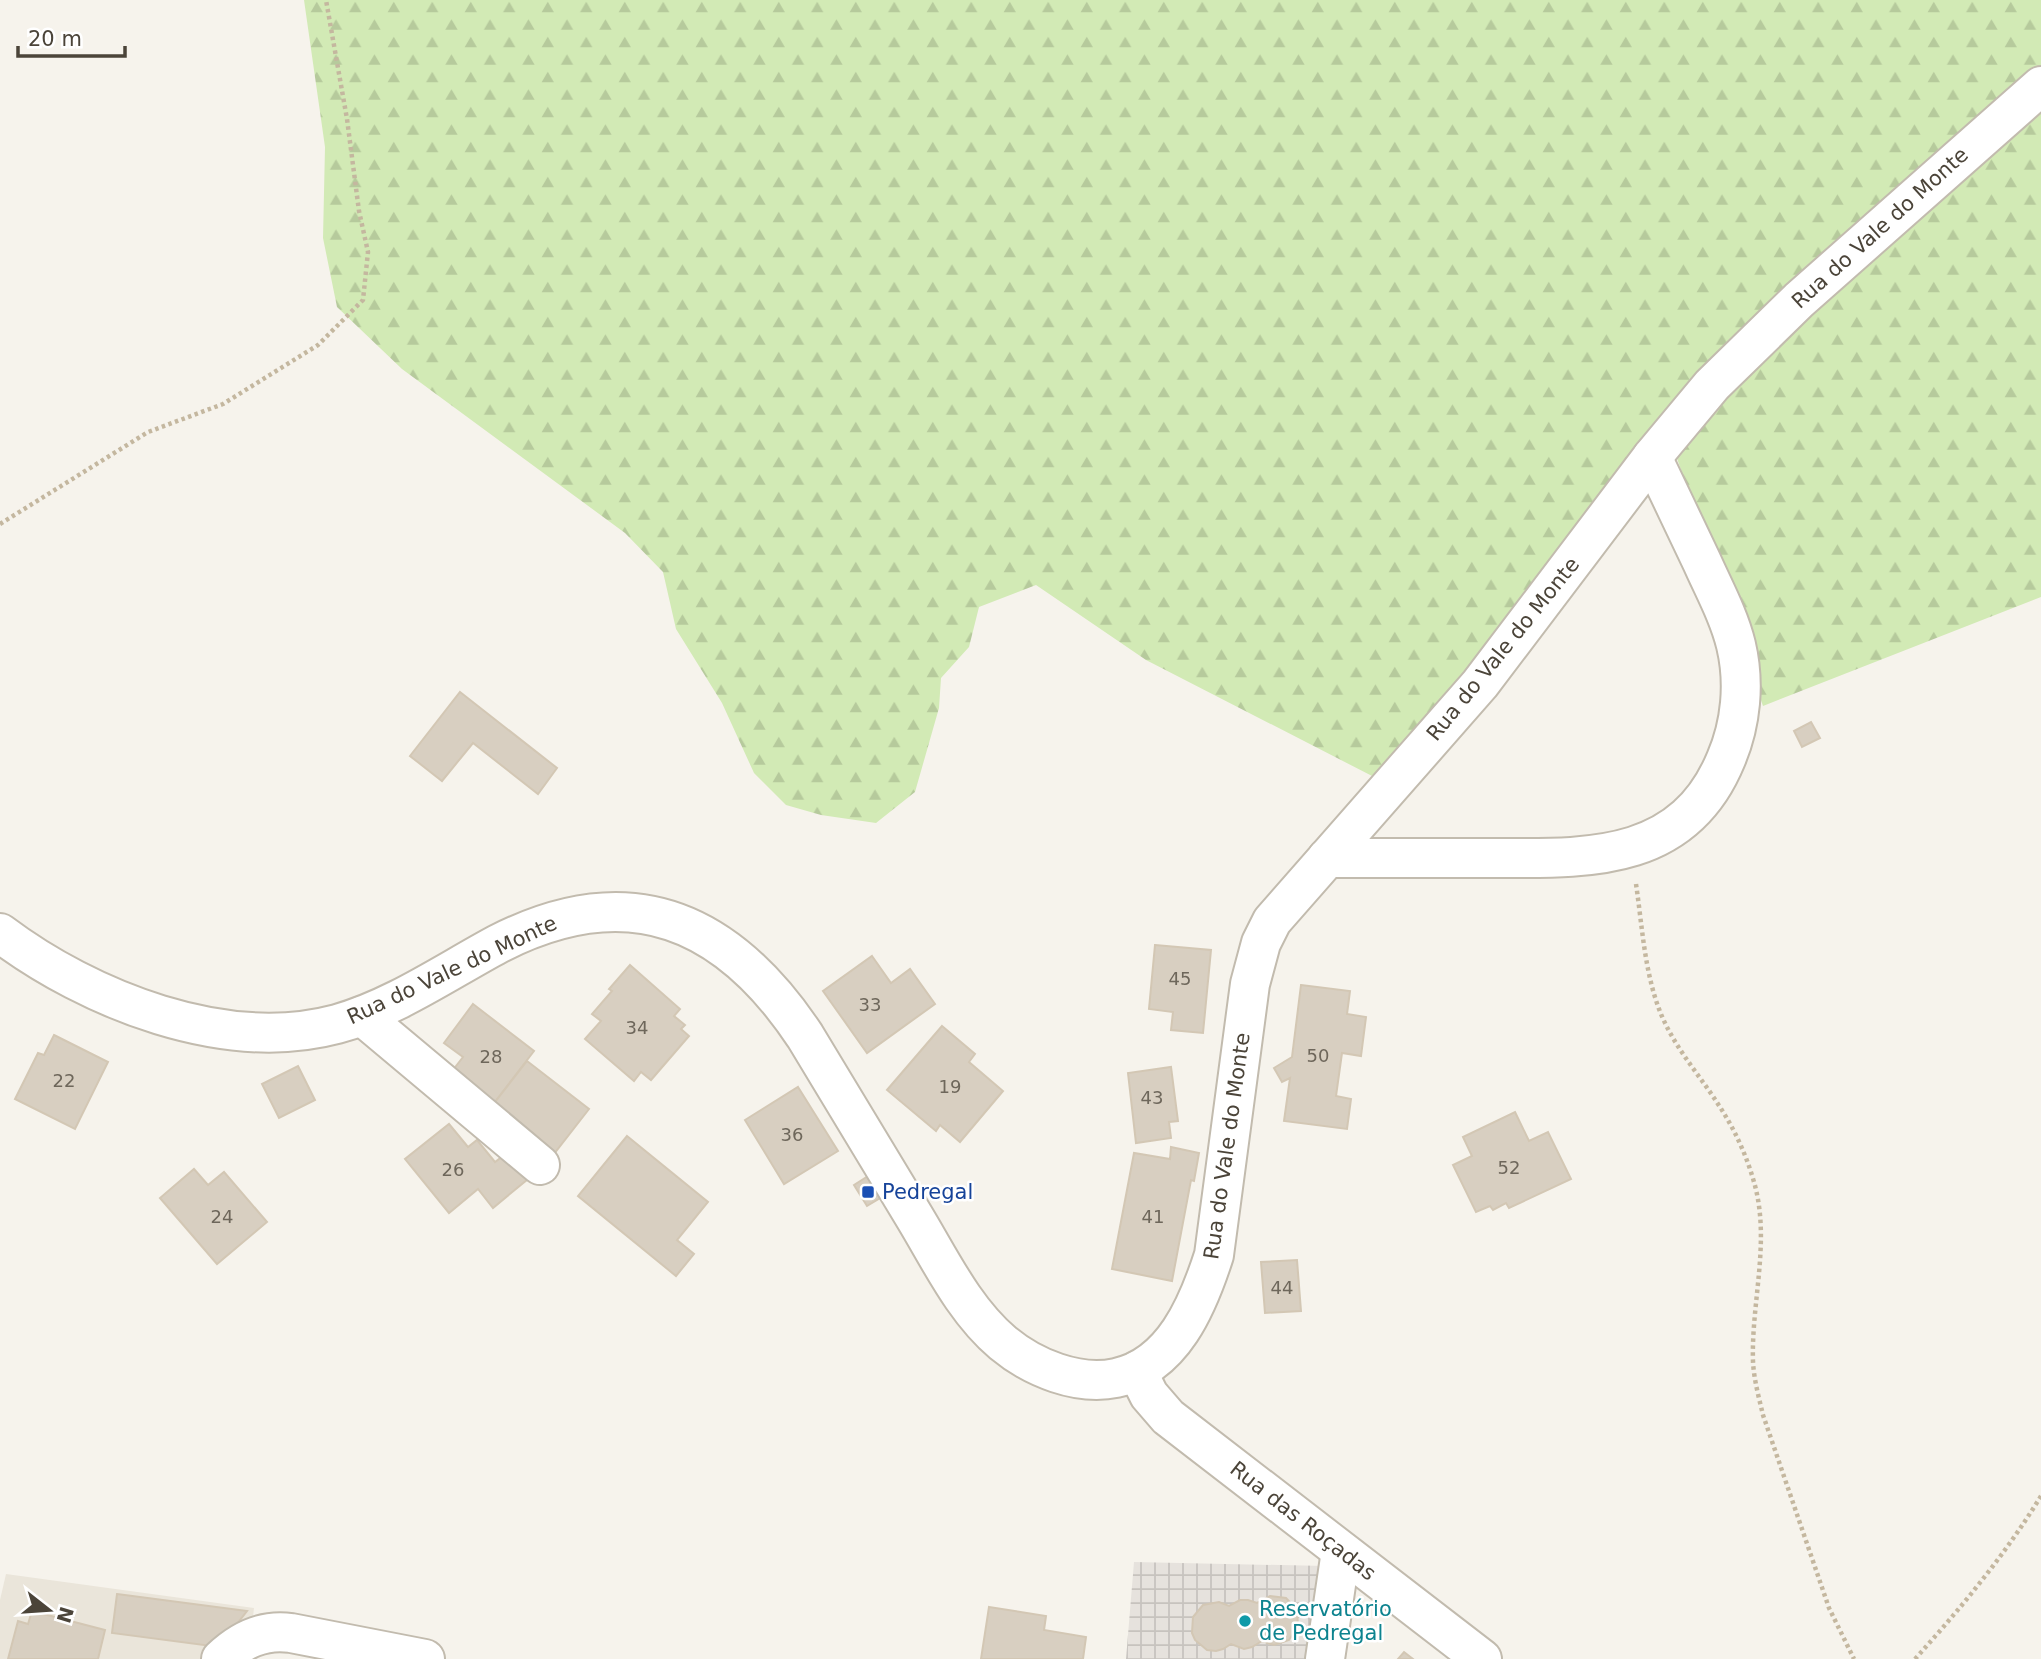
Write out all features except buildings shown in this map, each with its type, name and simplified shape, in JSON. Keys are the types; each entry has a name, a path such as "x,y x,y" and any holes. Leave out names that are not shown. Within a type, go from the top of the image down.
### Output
{"street":[{"name":"Rua do Vale do Monte","path":"0,933 36,959 82,984 129,1003 197,1024 237,1032 280,1032 319,1028 362,1016 500,944 561,919 598,911 622,911 646,914 691,929 744,963 785,1006 958,1290 993,1334 1034,1362 1079,1379 1108,1380 1137,1371 1152,1363 1175,1338 1186,1323 1202,1290 1217,1238 1249,991 1257,956 1272,921 1492,669 1694,405 1752,343 2041,86"},
{"path":"1327,858 1566,858 1607,854 1652,840 1682,819 1709,791 1731,748 1740,701 1738,658 1729,625 1652,457"},
{"path":"362,1016 540,1165"},
{"name":"Rua das Roçadas","path":"1137,1371 1149,1395 1168,1417 1482,1659"},
{"path":"1325,1659 1341,1551"},
{"path":"221,1659 249,1638 275,1632 425,1659"}],"path":[{"path":"0,524 148,432 223,404 318,345 363,300 368,252 359,211 347,119 326,0"},
{"path":"1630,849 1647,962 1656,1001 1674,1040 1729,1123 1746,1157 1754,1182 1761,1226 1753,1362 1757,1387 1763,1415 1829,1608 1854,1659"},
{"path":"1915,1659 2000,1557 2041,1496"}],"shaded area":[{"path":"1134,1562 1326,1566 1315,1659 1126,1659"},
{"path":"6,1574 254,1608 249,1652 244,1659 0,1659 0,1600"}],"green space":[{"path":"304,0 2041,0 2041,597 1763,706 1663,418 1553,568 1376,778 1146,660 1036,585 979,607 969,647 941,678 939,708 915,792 876,823 821,815 786,805 754,773 722,703 676,629 663,572 625,533 402,369 337,307 323,238 325,147"}],"place":[{"name":"Pedregal","path":"868,1192"},
{"name":"Reservatório de Pedregal","path":"1245,1621"}]}
